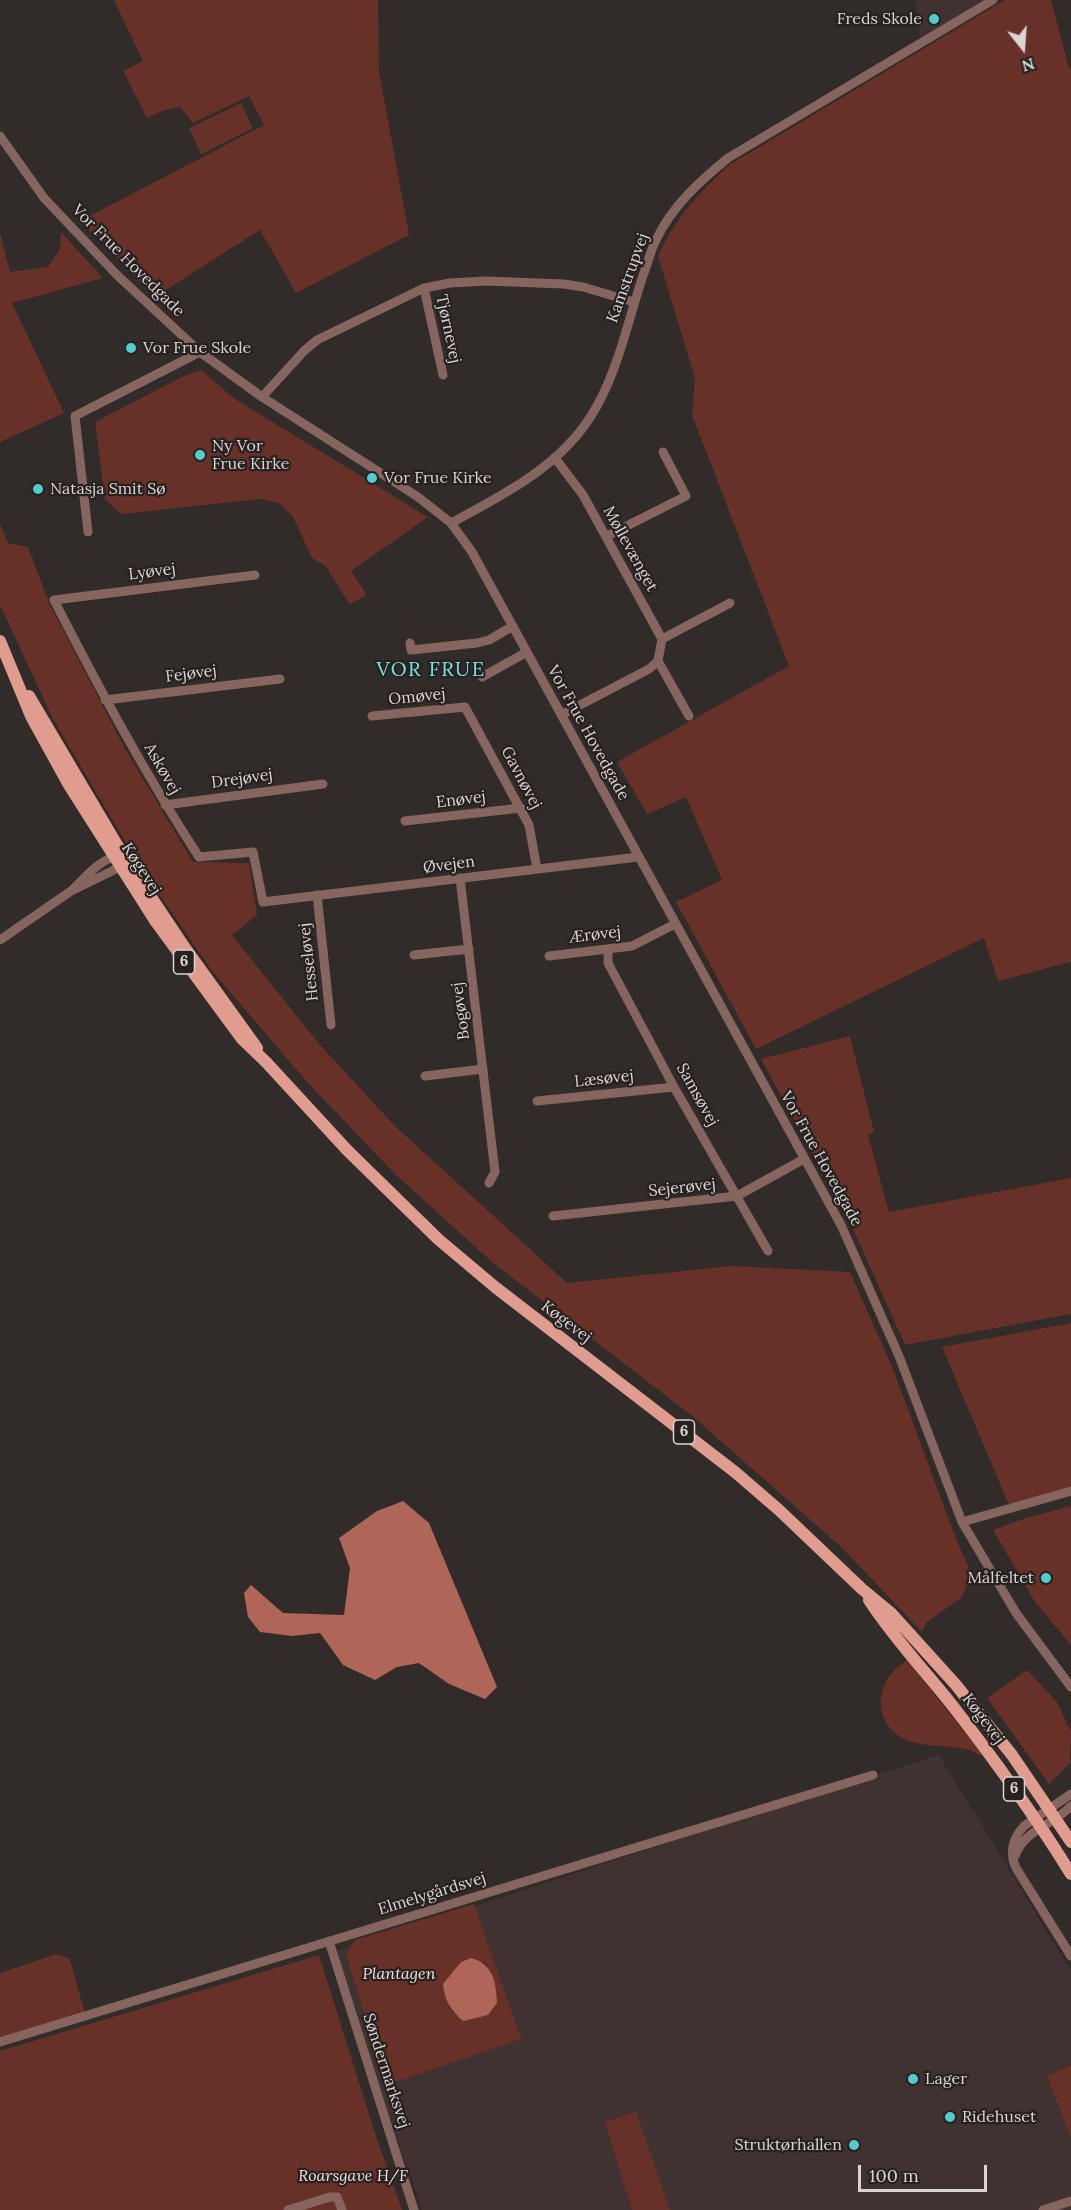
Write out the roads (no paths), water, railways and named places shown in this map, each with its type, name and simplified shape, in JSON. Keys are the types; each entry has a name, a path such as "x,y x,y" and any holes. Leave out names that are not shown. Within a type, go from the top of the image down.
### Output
{"main road":[{"name":"Køgevej","path":"0,641 16,676 77,780 118,859 248,1033 266,1062 317,1120 438,1239 530,1315 735,1472 891,1613 956,1685 1011,1755 1071,1842"},
{"name":"Køgevej","path":"862,1589 882,1619 967,1725 1038,1823 1071,1874"}],"street":[{"name":"Kamstrupvej","path":"451,523 515,488 555,458 577,436 592,415 609,381 656,239 679,203 700,181 728,158 915,49 993,0"},
{"name":"Vor Frue Hovedgade","path":"0,136 51,205 117,275 200,352 262,398 418,497 451,523 472,552 841,1225 899,1356 962,1522 1016,1613 1071,1687"},
{"path":"262,398 304,351 317,340 424,288 450,283 486,281 564,284 583,287 634,302"},
{"name":"Tjørnevej","path":"424,288 443,375"},
{"path":"88,532 75,416 200,352"},
{"path":"607,536 686,496 663,452"},
{"name":"Møllevænget","path":"555,458 583,495 662,639"},
{"name":"Lyøvej","path":"54,600 255,575"},
{"name":"Askøvej","path":"54,600 105,700 165,805 198,857 253,852 263,902"},
{"path":"561,715 649,669 658,660 662,639 730,603"},
{"path":"411,643 411,650 477,643 489,640 513,626"},
{"path":"482,677 527,652"},
{"path":"658,660 689,716"},
{"name":"Fejøvej","path":"105,700 280,679"},
{"name":"Omøvej","path":"372,716 465,706"},
{"name":"Gavnøvej","path":"465,706 521,808 533,838 537,869"},
{"name":"Drejøvej","path":"165,805 323,784"},
{"name":"Enøvej","path":"405,821 521,808"},
{"name":"Øvejen","path":"263,902 638,857"},
{"path":"0,940 71,891 94,869 118,859"},
{"name":"Bogøvej","path":"460,878 495,1172 489,1183"},
{"name":"Hesseløvej","path":"317,896 331,1025"},
{"name":"Ærøvej","path":"549,956 632,946 675,924"},
{"path":"414,955 469,949"},
{"name":"Samsøvej","path":"608,949 608,963 674,1087 768,1251"},
{"path":"425,1076 483,1069"},
{"name":"Læsøvej","path":"537,1101 674,1087"},
{"name":"Sejerøvej","path":"553,1216 737,1196 804,1159"},
{"path":"962,1522 1071,1491"},
{"name":"Elmelygårdsvej","path":"0,2043 873,1775"},
{"path":"1053,1815 1071,1794"},
{"path":"1071,1806 1038,1823 1021,1843 1014,1858 1016,1868 1071,1956"},
{"name":"Søndermarksvej","path":"329,1941 414,2210"},
{"path":"288,2210 330,2197 337,2198 342,2210"},
{"path":"1043,2210 1071,2201"}],"place":[{"name":"Freds Skole","path":"934,19"},
{"name":"Vor Frue Skole","path":"131,348"},
{"name":"Ny Vor Frue Kirke","path":"200,455"},
{"name":"Vor Frue Kirke","path":"372,478"},
{"name":"Natasja Smit Sø","path":"38,489"},
{"name":"Målfeltet","path":"1046,1578"},
{"name":"Lager","path":"913,2079"},
{"name":"Ridehuset","path":"950,2117"},
{"name":"Struktørhallen","path":"854,2145"}],"district":[{"name":"VOR FRUE","path":"431,670"}],"park label":[{"name":"Plantagen","path":"399,1974"},
{"name":"Roarsgave H/F","path":"353,2176"}]}
